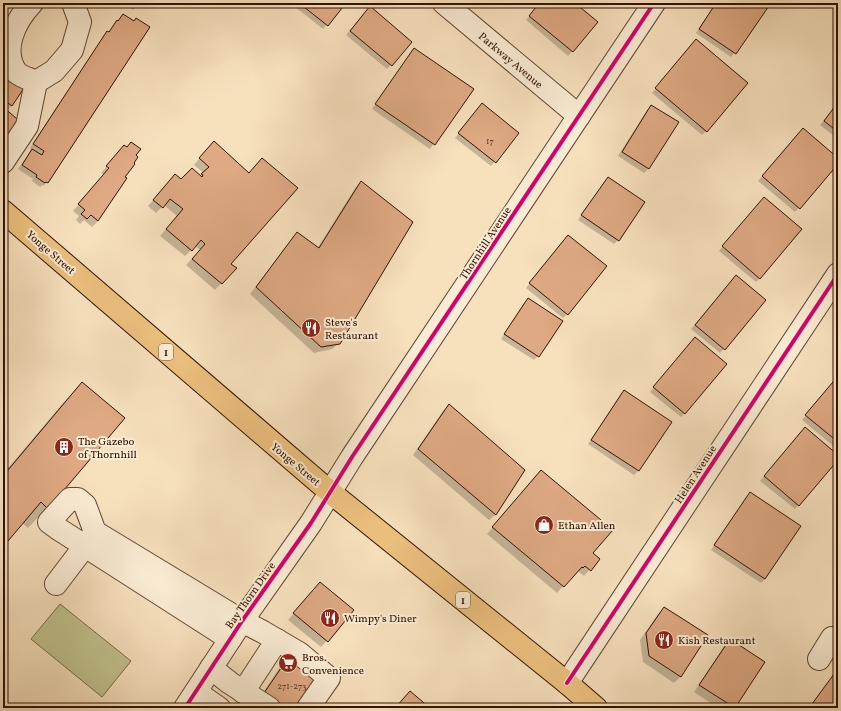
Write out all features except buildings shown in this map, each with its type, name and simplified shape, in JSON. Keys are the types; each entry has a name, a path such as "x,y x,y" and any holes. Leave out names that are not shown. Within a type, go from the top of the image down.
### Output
{"main road":[{"name":"Yonge Street","path":"3,211 330,492 596,708"}],"street":[{"path":"32,3 16,19 5,41 5,59 17,73 36,82"},
{"path":"3,162 27,126 36,82 54,71 72,50 80,22 73,3"},
{"name":"Parkway Avenue","path":"444,3 579,116"},
{"name":"Thornhill Avenue","path":"330,492 654,3"},
{"name":"Helen Avenue","path":"567,683 838,274"},
{"name":"Bay Thorn Drive","path":"190,700 236,630 311,523 330,492"},
{"path":"56,584 90,539 236,630 276,640 298,653 329,678 308,708"},
{"path":"819,659 832,638 838,642"},
{"path":"243,692 276,640"},
{"path":"211,668 243,692 269,708"},
{"path":"190,700 218,708"}],"green space":[{"path":"60,604 131,661 102,697 31,639"}],"cycle path":[{"path":"185,708 242,621 311,523 352,457 654,3"},
{"path":"567,683 838,274"}],"place":[{"name":"Steve's Restaurant","path":"311,328"},
{"name":"The Gazebo of Thornhill","path":"64,447"},
{"name":"Ethan Allen","path":"544,525"},
{"name":"Wimpy's Diner","path":"330,618"},
{"name":"Kish Restaurant","path":"664,640"},
{"name":"Bros. Convenience","path":"288,663"}]}
